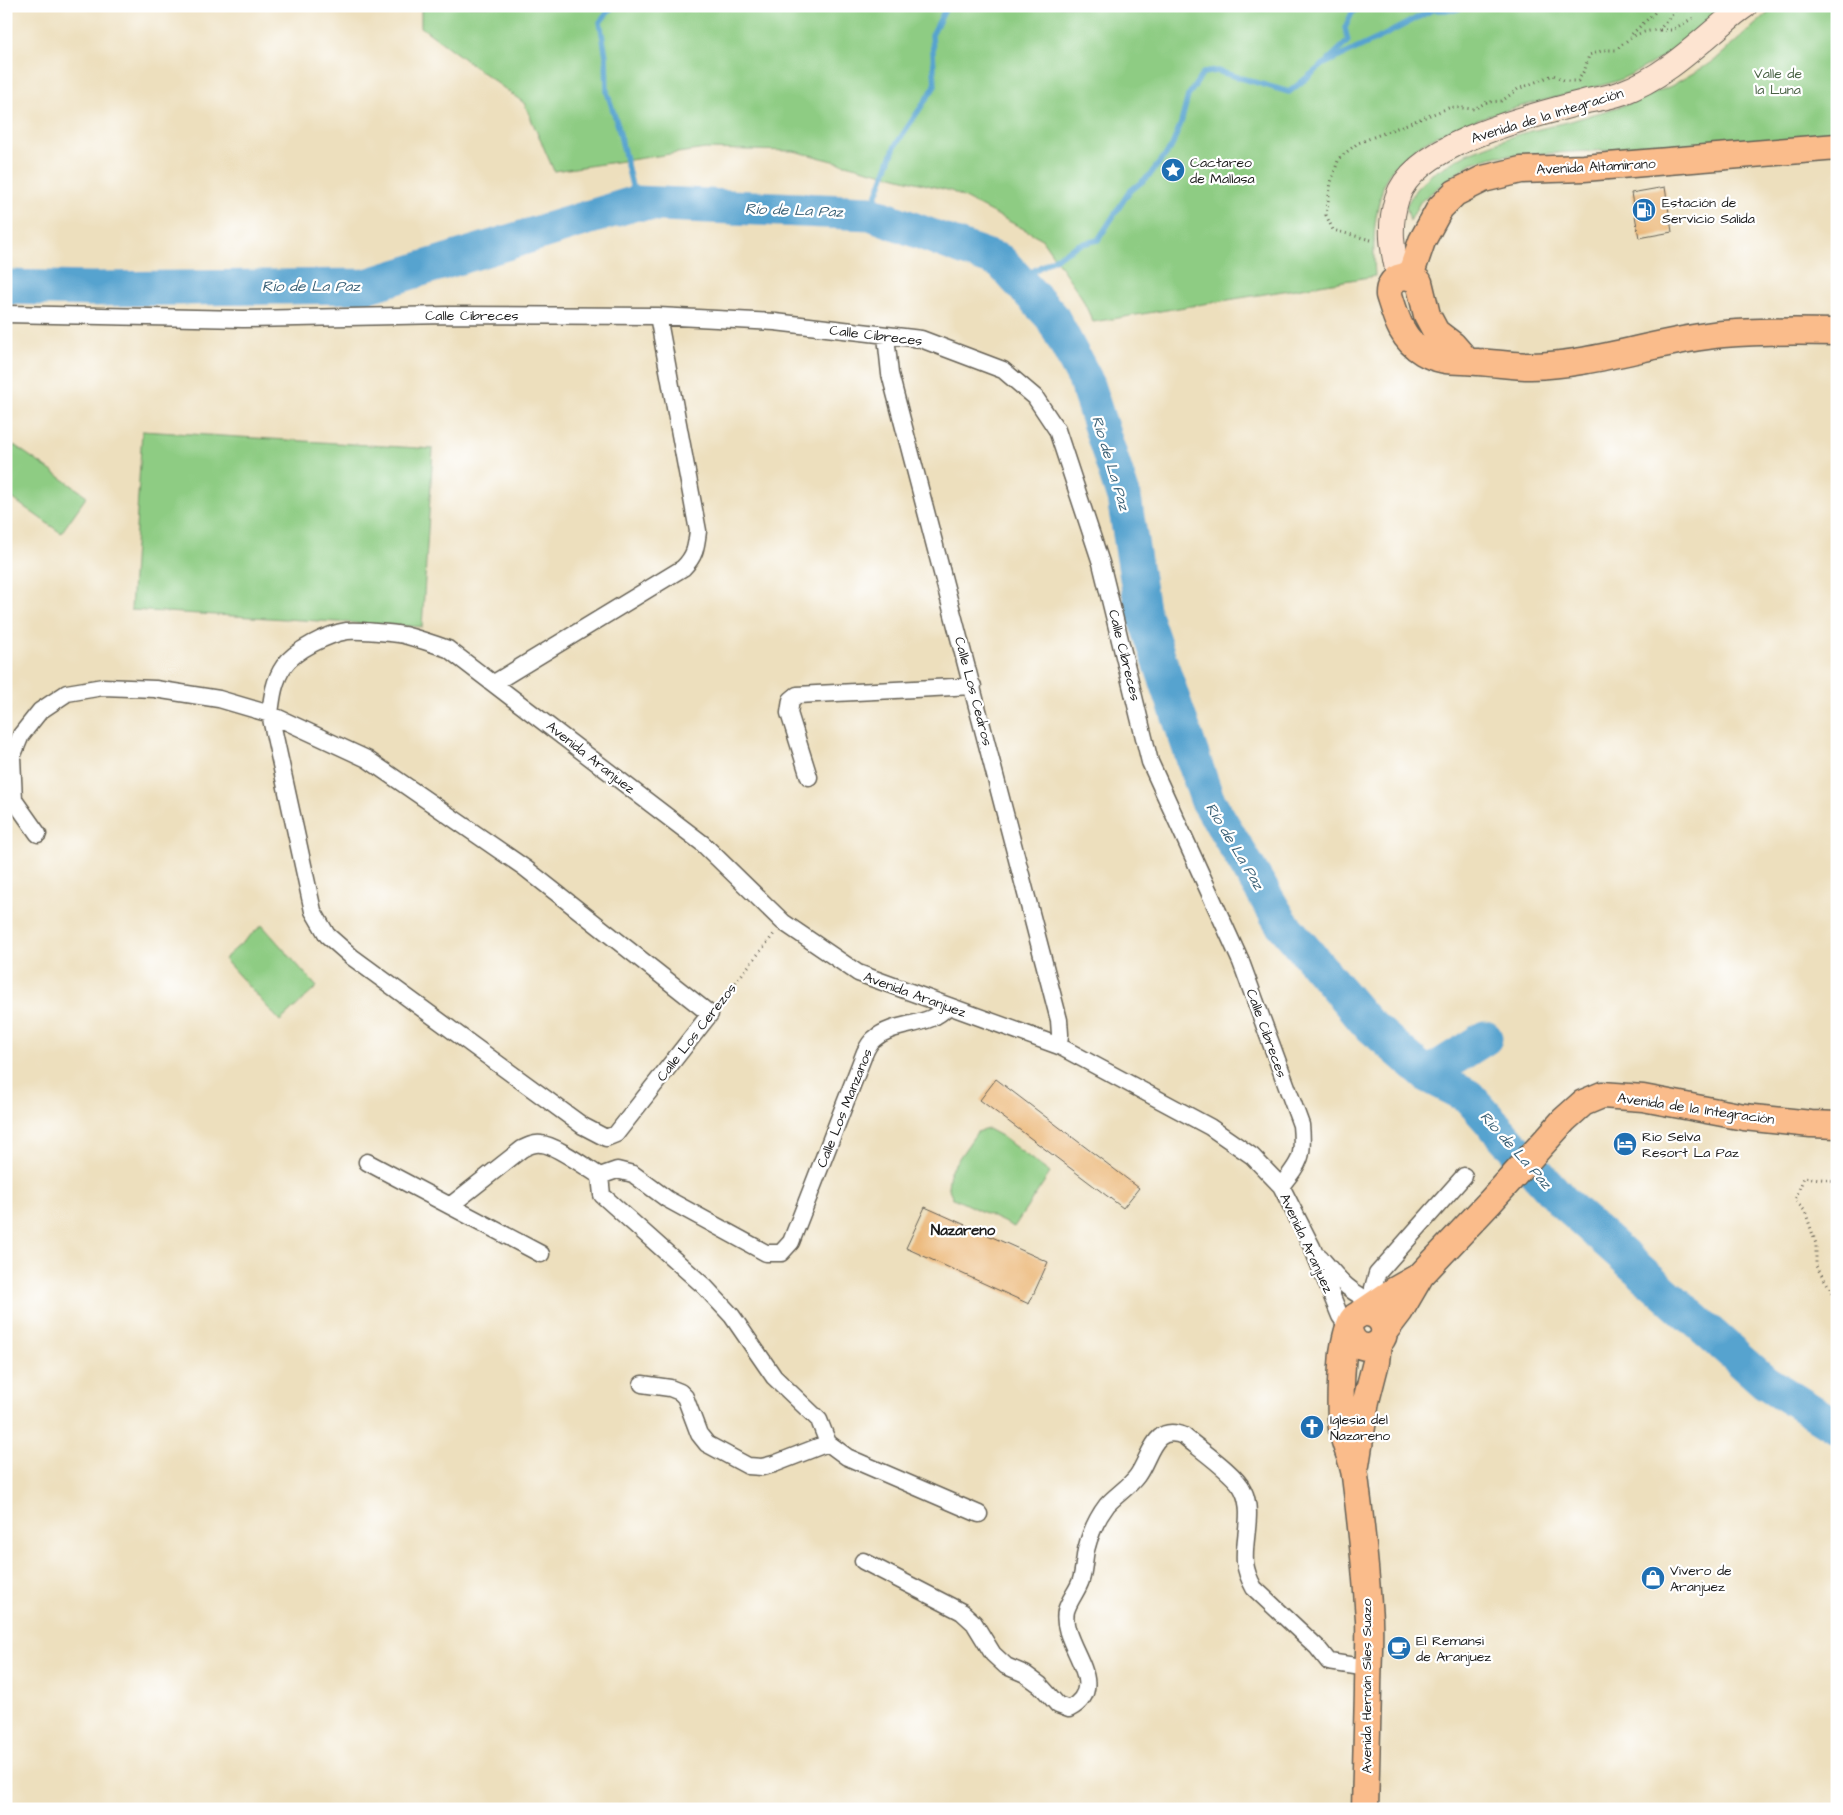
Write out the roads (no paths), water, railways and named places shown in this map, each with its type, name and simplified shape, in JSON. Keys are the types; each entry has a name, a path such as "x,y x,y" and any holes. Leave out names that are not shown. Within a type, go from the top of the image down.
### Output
{"main road":[{"name":"Avenida de la Integración","path":"1745,6 1682,59 1653,78 1620,93 1506,125 1448,147 1422,164 1406,181 1397,197 1391,224 1391,245 1406,286 1436,332 1453,345 1467,361 1531,366 1578,361 1723,334 1837,332"},
{"name":"Avenida Altamirano","path":"1406,286 1422,241 1440,208 1454,193 1483,179 1521,170 1584,168 1837,148"},
{"name":"Avenida de la Integración","path":"1361,1316 1421,1275 1564,1120 1583,1103 1602,1095 1643,1098 1744,1116 1811,1124 1837,1125"},
{"name":"Avenida de la Integración","path":"1381,1337 1400,1311 1421,1275"},
{"path":"1361,1316 1352,1340 1362,1346 1373,1346 1381,1337"},
{"name":"Avenida Hernán Siles Suazo","path":"1361,1316 1344,1345 1341,1374 1342,1429 1355,1473 1369,1621 1365,1809"},
{"name":"Avenida Hernán Siles Suazo","path":"1355,1473 1366,1401 1381,1337"}],"street":[{"name":"Calle Cibreces","path":"6,314 243,319 447,315 658,316 775,322 921,339 1003,370 1035,397 1057,430 1101,563 1150,762 1241,962 1301,1125 1303,1148 1297,1167 1281,1186"},
{"path":"494,682 683,568 692,560 698,531 658,316"},
{"name":"Calle Los Cedros","path":"886,336 890,374 1059,1020 1059,1046"},
{"name":"Avenida Aranjuez","path":"606,1138 583,1126 352,957 327,935 313,911 270,714 273,692 285,665 296,654 319,640 347,631 403,635 448,649 494,682 702,843 783,922 858,973 1059,1046 1210,1126 1252,1156 1281,1186 1312,1247 1340,1316 1361,1316"},
{"path":"809,777 789,713 791,700 797,695 973,686"},
{"path":"38,834 14,800 12,757 21,735 40,711 67,693 104,688 155,689 219,699 270,714"},
{"name":"Calle Los Cerezos","path":"270,714 368,759 525,868 710,1014 616,1134 606,1138"},
{"name":"Calle Los Manzanos","path":"600,1176 617,1170 633,1174 667,1199 766,1253 781,1253 791,1242 865,1052 873,1040 887,1031 931,1020 941,1014 948,1006"},
{"path":"451,1205 522,1149 533,1144 543,1143 555,1149 600,1176 602,1195 705,1287 732,1316 774,1377 819,1420 828,1443 847,1457 979,1514"},
{"path":"367,1162 541,1254"},
{"path":"1361,1316 1377,1274 1464,1176"},
{"path":"1312,1247 1350,1290 1365,1300 1361,1316"},
{"path":"642,1384 670,1388 680,1392 685,1397 699,1434 707,1444 748,1466 762,1467 774,1464 828,1443"},
{"path":"863,1561 962,1612 974,1623 993,1654 1006,1666 1025,1674 1040,1685 1058,1705 1069,1709 1080,1703 1087,1690 1086,1674 1066,1626 1066,1610 1082,1579 1086,1549 1096,1521 1108,1505 1136,1477 1156,1441 1164,1433 1175,1432 1184,1436 1235,1478 1243,1490 1247,1502 1248,1515 1245,1562 1247,1576 1254,1588 1317,1647 1329,1662 1368,1668"}],"waterway":[{"path":"613,6 600,22 606,56 607,92 618,126 636,203"},
{"path":"870,213 895,146 935,86 932,35 947,6"},
{"path":"1329,59 1348,41 1345,28 1352,13 1359,6"},
{"path":"1018,280 1078,245 1098,240 1129,192 1149,176 1171,148 1181,123 1188,96 1203,73 1217,71 1289,92 1324,64 1432,10 1454,10 1464,7 1476,8 1476,6"},
{"name":"Río de La Paz","path":"6,287 91,289 366,286 636,203 870,213 1000,261 1052,317 1085,379 1124,498 1142,609 1207,799 1281,922 1366,1022 1427,1075 1468,1096 1563,1202 1765,1382 1837,1427"},
{"path":"1427,1075 1485,1038"}],"place":[{"name":"Cactareo de Mallasa","path":"1173,170"},
{"name":"Estación de Servicio Salida","path":"1644,210"},
{"name":"Rio Selva Resort La Paz","path":"1625,1144"},
{"name":"Iglesia del Nazareno","path":"1312,1427"},
{"name":"Vivero de Aranjuez","path":"1653,1578"},
{"name":"El Remansi de Aranjuez","path":"1399,1648"}],"district":[{"name":"Nazareno","path":"963,1230"}],"park label":[{"name":"Valle de la Luna","path":"1778,82"}]}
